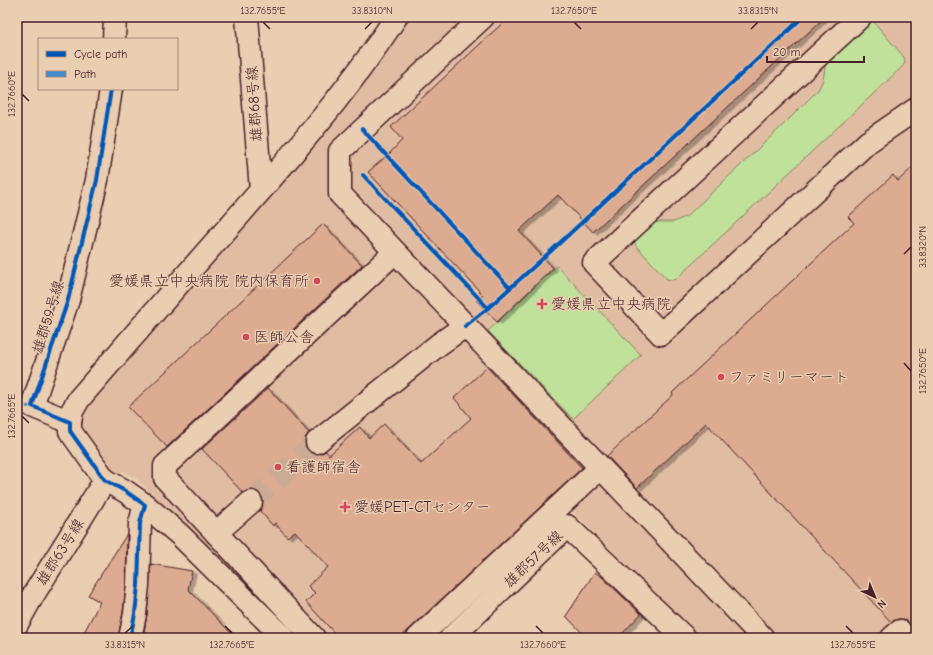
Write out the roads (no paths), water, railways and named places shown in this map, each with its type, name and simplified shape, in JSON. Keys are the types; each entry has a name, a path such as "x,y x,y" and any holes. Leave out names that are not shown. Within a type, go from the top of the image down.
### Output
{"street":[{"path":"114,38 115,17"},
{"name":"雄郡68号線","path":"247,17 260,190"},
{"path":"284,638 180,535 145,505 105,480 70,431 70,422 72,412 80,400 353,79 378,46 396,17"},
{"path":"483,17 340,151 340,194 763,638"},
{"path":"860,17 594,263 662,334 868,142 916,109"},
{"name":"雄郡59号線","path":"70,422 32,406 68,300 97,180 111,90"},
{"path":"314,638 165,478 165,466 395,252"},
{"path":"317,442 438,345 465,326"},
{"path":"418,638 560,518 600,468"},
{"name":"雄郡63号線","path":"17,624 32,597 105,480"},
{"path":"216,533 251,502"},
{"path":"130,638 135,614 138,585 140,523 145,505"},
{"path":"180,535 200,516"},
{"name":"雄郡57号線","path":"451,638 560,518 685,638"}],"tunnel":[{"path":"251,502 317,442"}],"place":[{"name":"愛媛県立中央病院 院内保育所","path":"317,281"},
{"name":"愛媛県立中央病院","path":"542,304"},
{"name":"医師公舎","path":"246,337"},
{"name":"ファミリーマート","path":"721,377"},
{"name":"看護師宿舎","path":"278,467"},
{"name":"愛媛PET-CTセンター","path":"345,507"}]}
